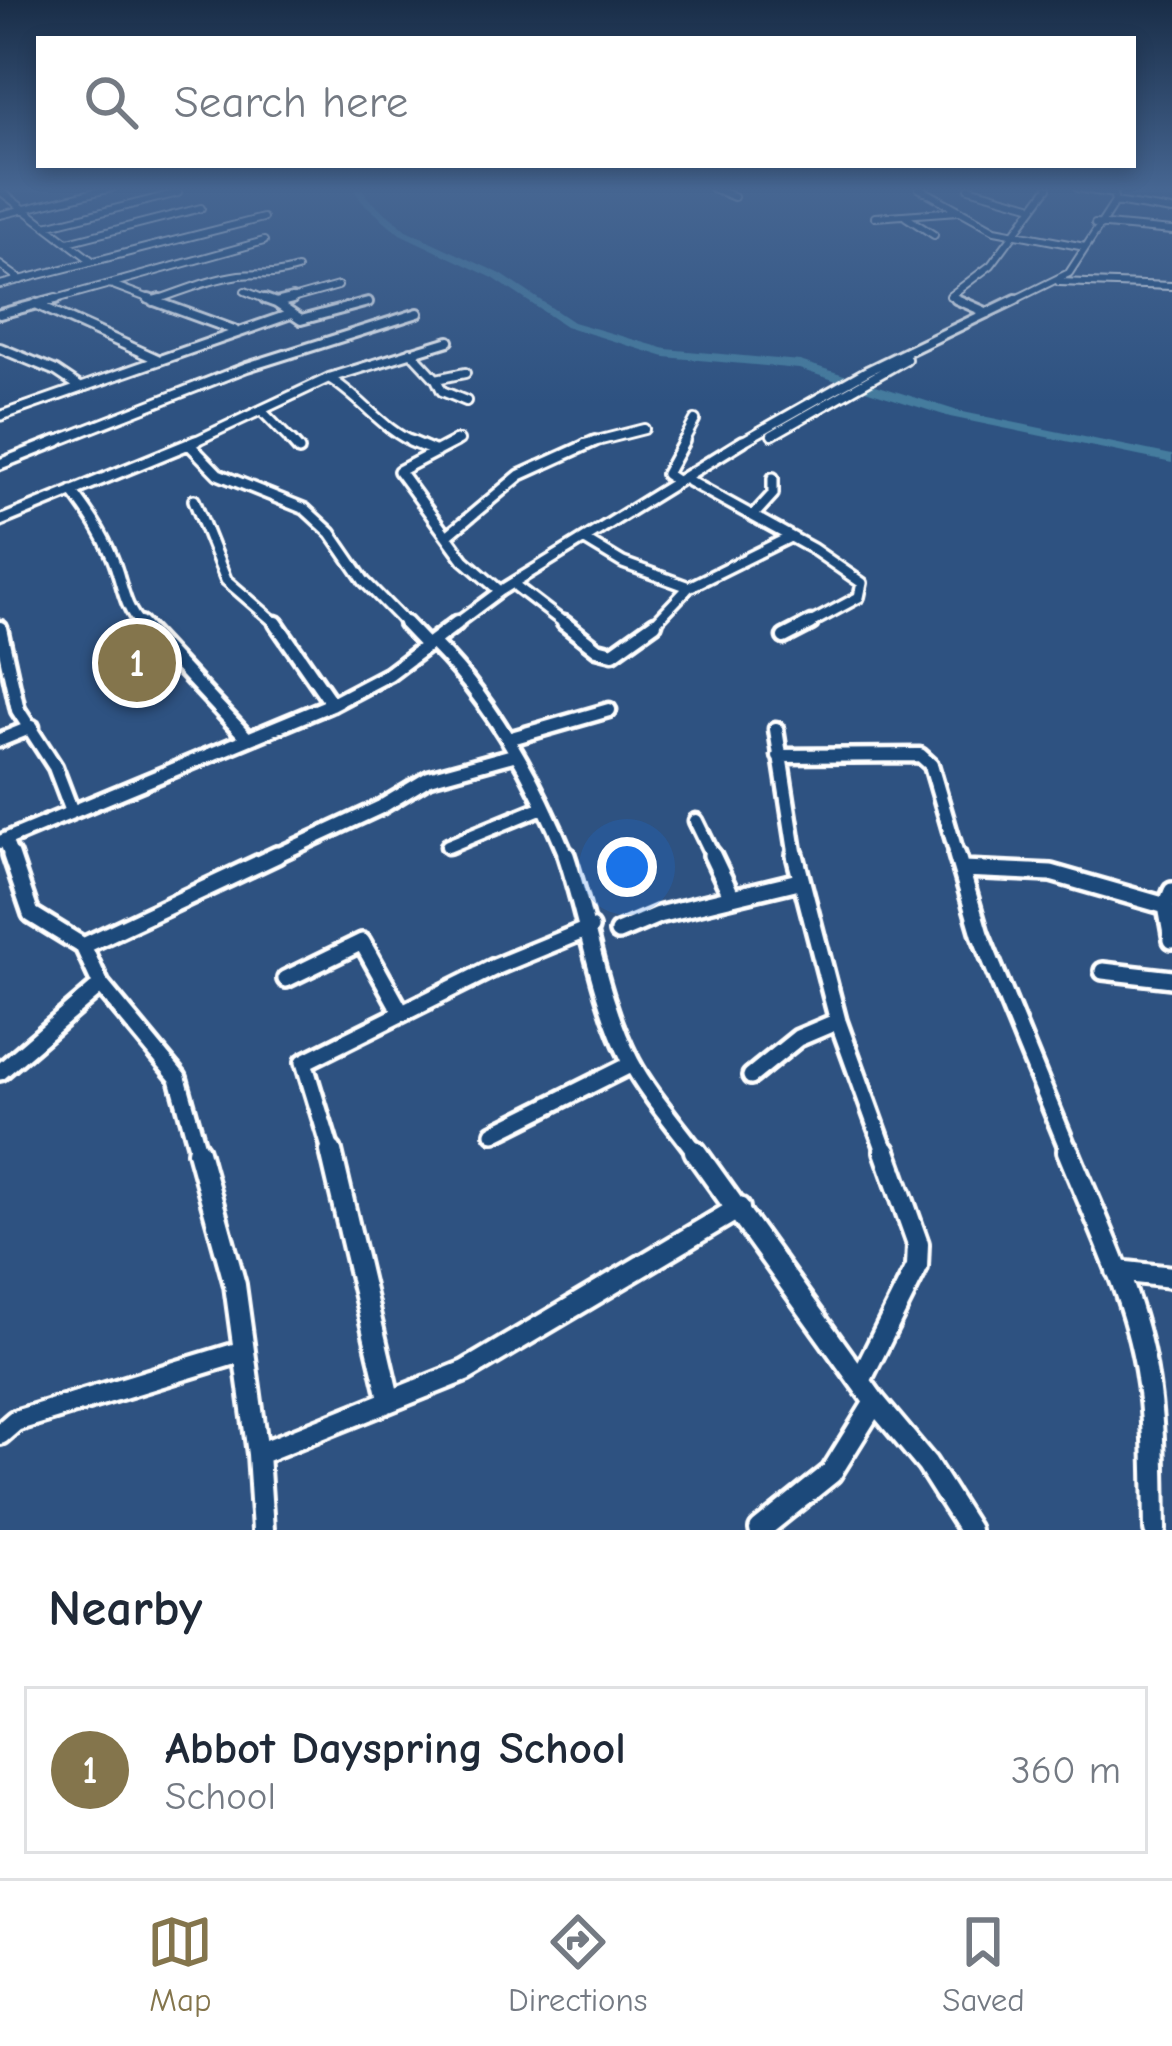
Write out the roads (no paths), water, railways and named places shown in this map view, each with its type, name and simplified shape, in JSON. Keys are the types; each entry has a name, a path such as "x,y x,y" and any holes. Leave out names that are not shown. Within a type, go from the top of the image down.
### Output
{"street":[{"path":"0,314 198,259"},
{"path":"988,313 950,296 985,273 994,259"},
{"path":"851,385 867,370 1054,282 1078,267 1081,259"},
{"path":"0,285 91,260"},
{"path":"0,265 21,280"},
{"path":"153,301 215,280 245,274 263,280 297,269"},
{"path":"1054,282 1172,286"},
{"path":"110,284 235,331"},
{"path":"276,304 338,286"},
{"path":"245,291 302,320 368,302"},
{"path":"36,304 158,359"},
{"path":"0,416 291,314"},
{"path":"0,464 247,367 418,314"},
{"path":"2,845 390,681 500,591 682,481 851,385 878,376 931,340"},
{"path":"0,521 190,444 328,378 449,341"},
{"path":"0,348 56,371 80,387"},
{"path":"411,352 442,391 466,401"},
{"path":"436,379 465,373"},
{"path":"328,378 352,393 392,434 436,452"},
{"path":"261,410 299,450"},
{"path":"695,420 666,475 813,549 863,587 850,604 784,637"},
{"path":"447,536 477,507 542,464 572,448 644,429"},
{"path":"459,440 398,471 464,560 500,591"},
{"path":"190,444 218,474 305,508 331,533 364,581 461,671 510,747 566,854 590,928 604,997 632,1064 875,1402 927,1464 969,1530"},
{"path":"753,516 772,494 773,478"},
{"path":"2,845 70,809 332,704 388,674 585,540 682,481"},
{"path":"72,491 97,524 115,563 127,610 247,738"},
{"path":"194,500 226,580 280,628 332,704"},
{"path":"517,587 597,649 613,653 648,632 689,587 765,554 788,538"},
{"path":"585,540 623,563 689,587"},
{"path":"0,628 19,710 55,767 70,809"},
{"path":"82,946 382,807 429,778 609,710"},
{"path":"0,740 32,727"},
{"path":"776,729 799,881 838,1021 916,1232 919,1255 860,1381"},
{"path":"779,756 926,758 980,934 1117,1270 1149,1384 1155,1530"},
{"path":"448,846 543,807"},
{"path":"696,820 732,897"},
{"path":"2,845 31,914 82,946 101,985 178,1078 235,1286 258,1454 263,1530"},
{"path":"963,869 1051,873 1169,898 1172,940"},
{"path":"618,932 658,915 799,881"},
{"path":"389,1399 346,1199 304,1062 401,1012 590,928"},
{"path":"286,979 362,942 401,1012"},
{"path":"1103,971 1172,979"},
{"path":"0,1072 101,985"},
{"path":"751,1076 798,1038 838,1021"},
{"path":"494,1133 632,1064"},
{"path":"258,1454 465,1371 739,1208"},
{"path":"1117,1270 1172,1277"},
{"path":"0,1434 15,1421 244,1351"},
{"path":"760,1530 831,1474 875,1402"}],"waterway":[{"path":"462,259 497,276 569,324 665,353 800,365 955,414 1172,459"}],"place":[{"name":"Abbot Dayspring School","path":"137,663"}]}
